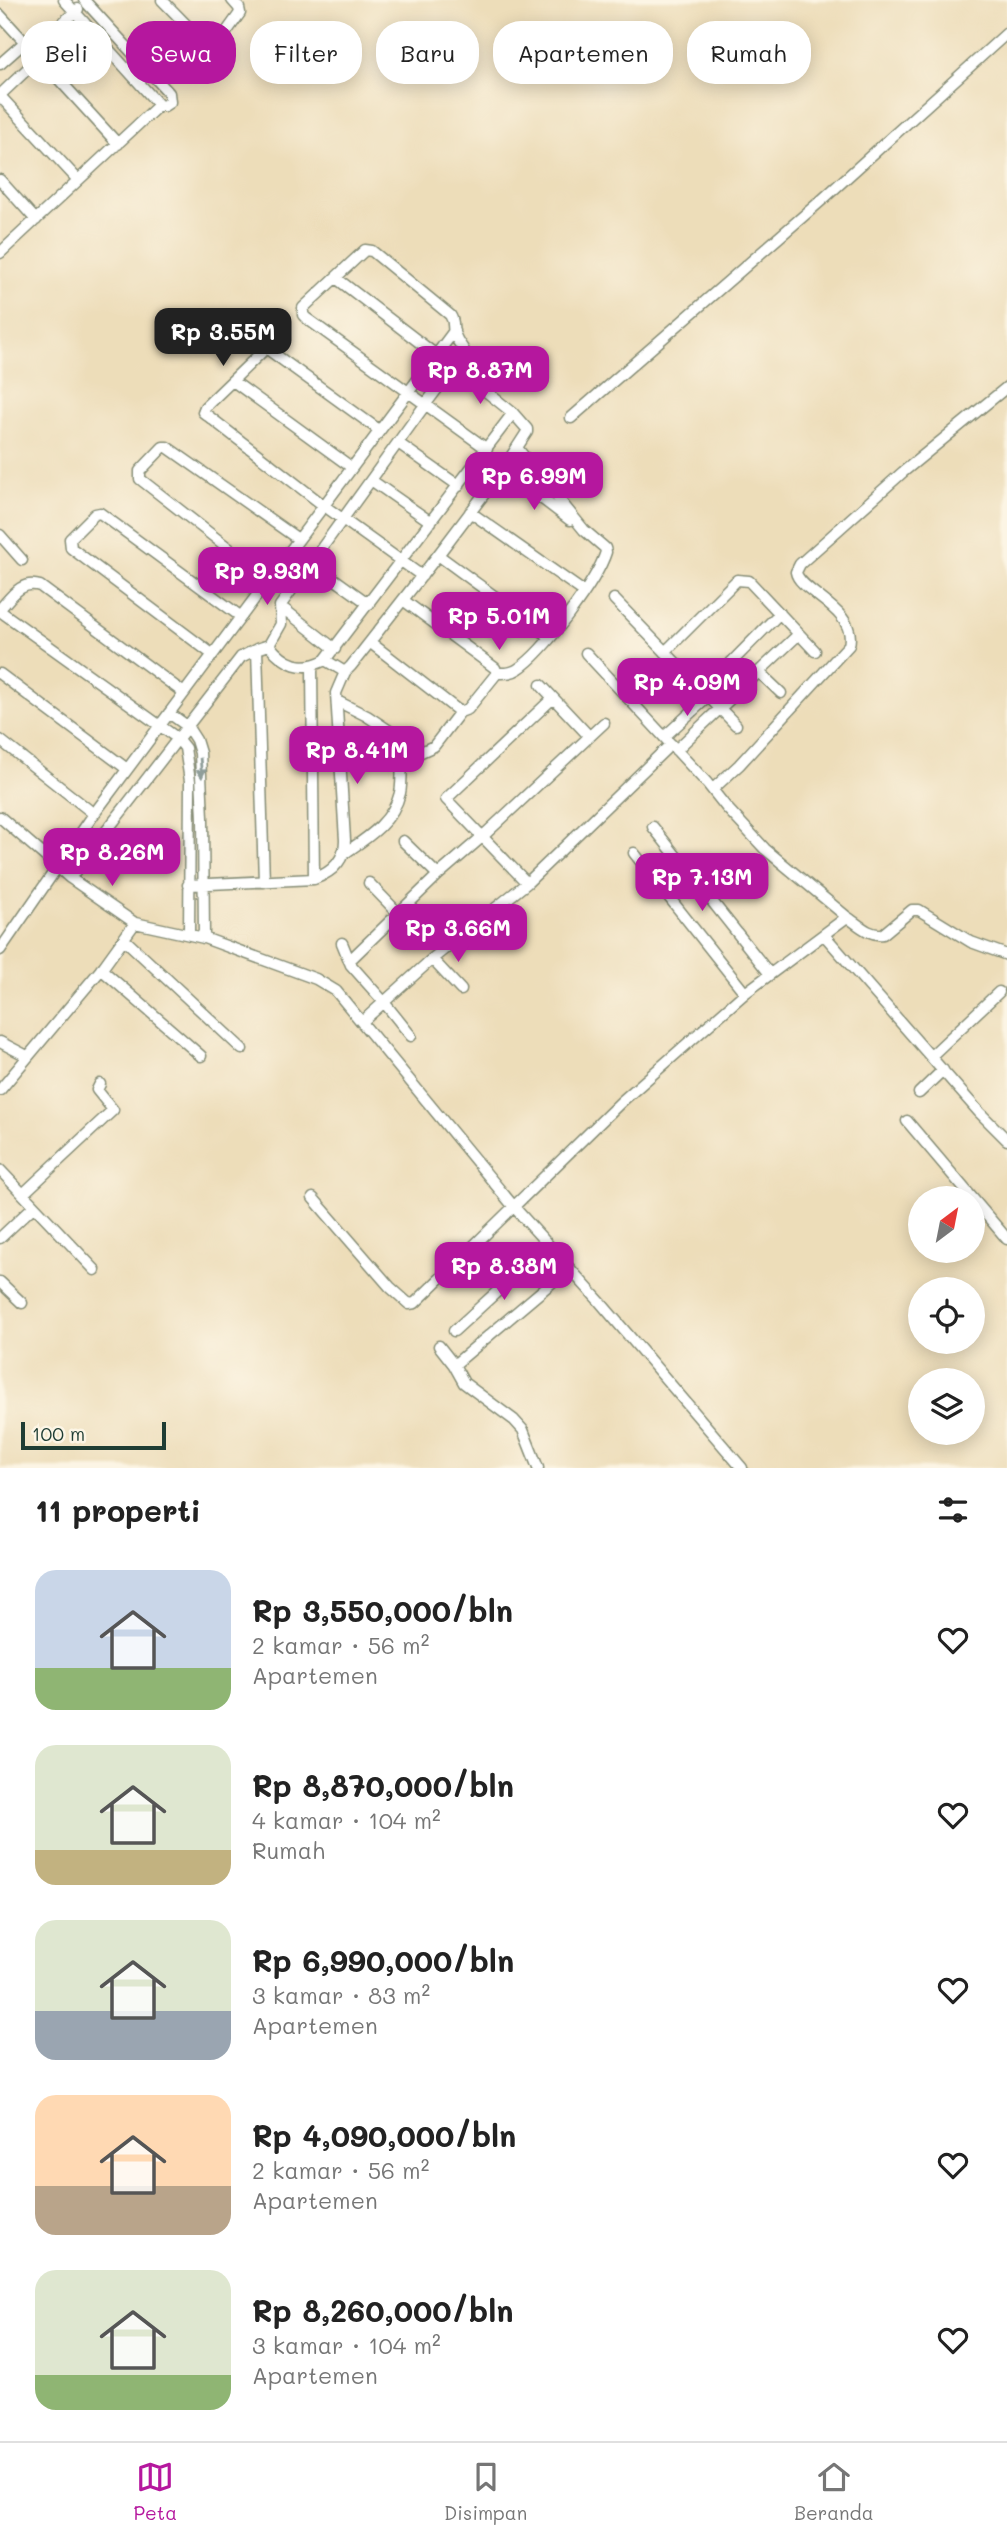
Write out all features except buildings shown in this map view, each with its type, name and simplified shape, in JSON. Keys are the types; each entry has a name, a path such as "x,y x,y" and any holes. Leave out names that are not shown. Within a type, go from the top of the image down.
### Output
{"street":[{"path":"64,0 75,12 159,105 164,106 170,102 169,93 85,1 75,12 65,21"},
{"path":"162,0 211,50 240,13 232,0"},
{"path":"0,15 21,39"},
{"path":"571,418 823,199 1007,33"},
{"path":"0,64 21,46"},
{"path":"21,76 0,96 78,180"},
{"path":"63,84 118,145"},
{"path":"0,253 159,105"},
{"path":"0,180 36,220"},
{"path":"463,373 466,351 454,331 454,321 444,309 372,251 365,250 303,308 303,315 487,449"},
{"path":"336,278 436,355"},
{"path":"0,950 93,814 454,331"},
{"path":"379,430 270,349 262,350 205,407 204,415 422,576"},
{"path":"70,878 241,657 269,645 281,624 281,606 343,519 449,373 463,373 513,413 528,430 503,468 371,643 345,672 337,687 345,853"},
{"path":"233,381 351,467"},
{"path":"713,789 739,765 849,645 849,628 832,606 799,580 797,568 903,472 1007,387"},
{"path":"269,645 278,656 291,663 312,667 325,660 513,413"},
{"path":"398,443 459,486"},
{"path":"268,579 140,479 139,471 163,447 167,447 298,539"},
{"path":"517,448 584,530"},
{"path":"497,673 509,673 520,668 550,638 584,592 606,552 605,548 584,530 503,468"},
{"path":"371,480 432,522"},
{"path":"470,512 584,592"},
{"path":"212,654 71,548 71,539 95,514 100,513 240,616"},
{"path":"1,537 22,560"},
{"path":"438,555 550,638"},
{"path":"312,563 369,604"},
{"path":"665,652 737,580 748,581 815,650"},
{"path":"184,693 40,586 23,586 0,610 177,738 185,748 192,821 188,935"},
{"path":"614,599 736,725"},
{"path":"402,600 495,668 497,673"},
{"path":"281,606 335,649"},
{"path":"363,1021 432,958 527,883 670,743 706,694 780,613"},
{"path":"670,743 720,708 799,634"},
{"path":"371,643 460,712"},
{"path":"257,649 264,881"},
{"path":"586,653 765,849 847,917 877,935 883,934 912,910 919,910 971,942 1007,955"},
{"path":"325,660 345,672"},
{"path":"312,667 314,879"},
{"path":"759,672 781,693"},
{"path":"337,701 354,707 421,752 434,746 460,712 468,709 497,673"},
{"path":"0,674 127,769"},
{"path":"541,685 589,736"},
{"path":"527,883 446,798 553,698"},
{"path":"169,713 187,726 200,753 204,937"},
{"path":"349,961 438,875 604,723"},
{"path":"188,885 314,879 327,874 345,853 382,825 396,802 400,793 401,738"},
{"path":"0,740 93,814"},
{"path":"0,817 70,878 135,923 204,937 328,985 363,1021 514,1207 742,1468"},
{"path":"653,827 769,974"},
{"path":"404,841 438,875"},
{"path":"634,853 745,992"},
{"path":"369,883 398,913"},
{"path":"313,1198 390,1287 412,1305 621,1102 745,992 825,936 847,917"},
{"path":"0,1090 101,969 135,923"},
{"path":"825,936 1007,1140"},
{"path":"124,939 242,1049"},
{"path":"342,943 349,961 411,1036"},
{"path":"432,958 461,990"},
{"path":"101,969 201,1056"},
{"path":"931,1056 999,992"},
{"path":"0,1042 27,1056"},
{"path":"919,1093 943,1070"},
{"path":"23,1194 113,1110 97,1090 100,1084"},
{"path":"907,1121 1007,1239"},
{"path":"0,1170 95,1270"},
{"path":"0,1238 33,1207"},
{"path":"454,1331 548,1245"},
{"path":"454,1365 569,1268"},
{"path":"0,1282 22,1303"},
{"path":"439,1346 464,1383 514,1420 523,1430 538,1468"}]}
